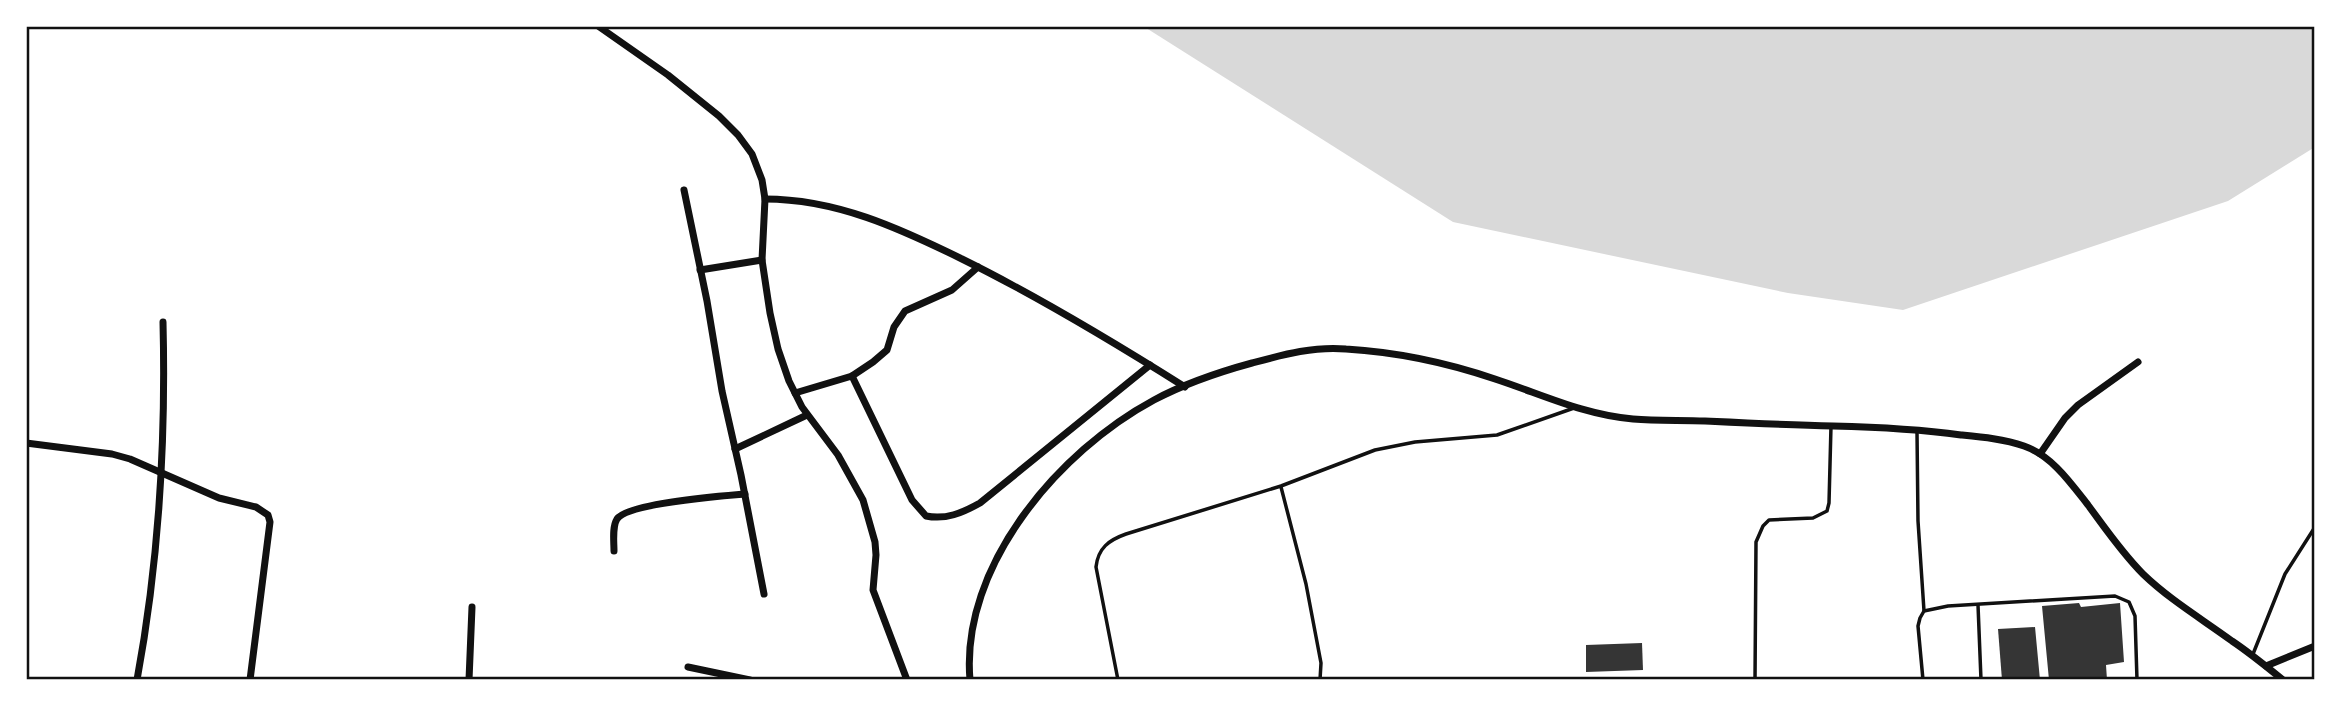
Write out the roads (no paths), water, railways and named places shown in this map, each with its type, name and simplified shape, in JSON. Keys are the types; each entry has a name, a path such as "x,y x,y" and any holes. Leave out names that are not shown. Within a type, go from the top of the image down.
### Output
{"street":[{"path":"598,26 668,75 719,117 738,135 752,154 762,180 765,199 762,260 769,313 778,349 795,393 807,415 838,456 863,500 875,542 873,590 907,680"},
{"path":"684,190 764,594"},
{"path":"765,199 791,199 838,208 928,242 1096,331 1185,387"},
{"path":"700,270 762,260"},
{"path":"795,393 852,376 873,362 887,349 894,327 905,312 951,290 978,267"},
{"path":"137,680 151,593 162,473 163,322"},
{"path":"970,680 970,641 981,596 1004,543 1062,470 1107,431 1156,398 1231,369 1277,356 1344,348 1449,365 1575,408 1628,418 1763,425 1917,428 2024,446 2040,454 2070,482 2141,572 2179,604 2284,680"},
{"path":"2040,454 2065,418 2078,405 2138,362"},
{"path":"852,376 912,499 926,516 936,518 950,517 980,503 1150,365"},
{"path":"735,449 807,415"},
{"path":"26,443 112,454 219,498 256,507 268,515 270,523 250,680"},
{"path":"614,551 614,530 617,519 622,515 648,506 745,494"},
{"path":"469,680 472,607"},
{"path":"2266,666 2315,646"},
{"path":"688,667 750,680"}],"lane":[{"path":"1118,680 1096,567 1099,552 1115,538 1280,486 1385,447 1497,435 1575,408"},
{"path":"1755,680 1756,542 1759,532 1769,520 1812,518 1827,511 1831,426"},
{"path":"1917,428 1918,521 1924,611 1919,626 1923,680"},
{"path":"1280,486 1306,584 1321,663 1320,680"},
{"path":"2252,656 2271,604 2286,573 2315,527"},
{"path":"1924,611 1948,606 2060,598 2122,597 2129,602 2135,616 2137,680"},
{"path":"1978,605 1981,680"}]}
